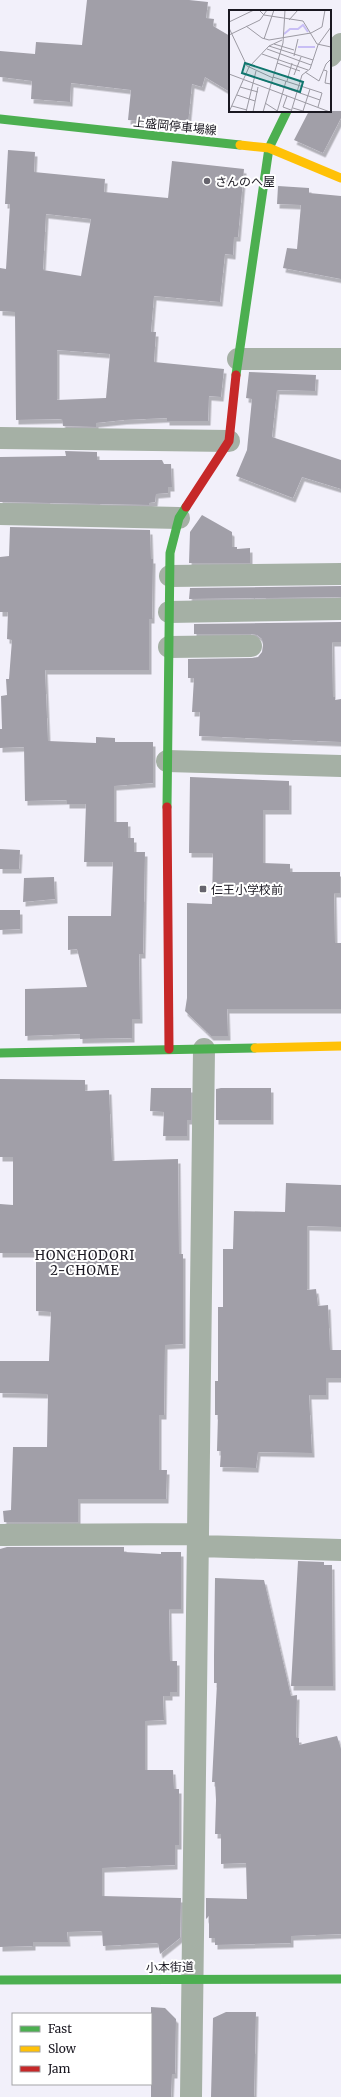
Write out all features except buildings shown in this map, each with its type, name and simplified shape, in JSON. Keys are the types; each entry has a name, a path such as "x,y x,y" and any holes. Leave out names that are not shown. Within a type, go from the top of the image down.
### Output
{"street":[{"path":"331,55 341,44"},
{"path":"169,1049 167,761 170,552 179,518 229,441 238,359 269,148 287,112"},
{"name":"上盛岡停車場線","path":"0,119 269,148 341,178"},
{"path":"238,359 341,359"},
{"path":"0,438 229,441"},
{"path":"0,514 179,518"},
{"path":"170,576 341,574"},
{"path":"169,612 341,609"},
{"path":"169,647 251,646"},
{"path":"167,761 341,766"},
{"path":"0,1053 341,1046"},
{"path":"191,2097 204,1049"},
{"path":"0,1535 197,1540 341,1550"},
{"name":"小本街道","path":"0,1980 192,1978 341,1979"}],"traffic: fast":[{"path":"236,375 269,148 287,112"},
{"path":"0,119 240,145"},
{"path":"167,807 170,553 179,518 186,507"},
{"path":"0,1053 255,1048"},
{"path":"0,1980 341,1979"}],"traffic: slow":[{"path":"240,145 269,148 341,178"},
{"path":"255,1048 341,1046"}],"traffic: jam":[{"path":"186,507 229,441 236,375"},
{"path":"167,807 169,1049"}],"place":[{"name":"さんのへ屋","path":"207,181"},
{"name":"仁王小学校前","path":"203,889"}],"district":[{"name":"HONCHODORI 2-CHOME","path":"85,1262"}]}
